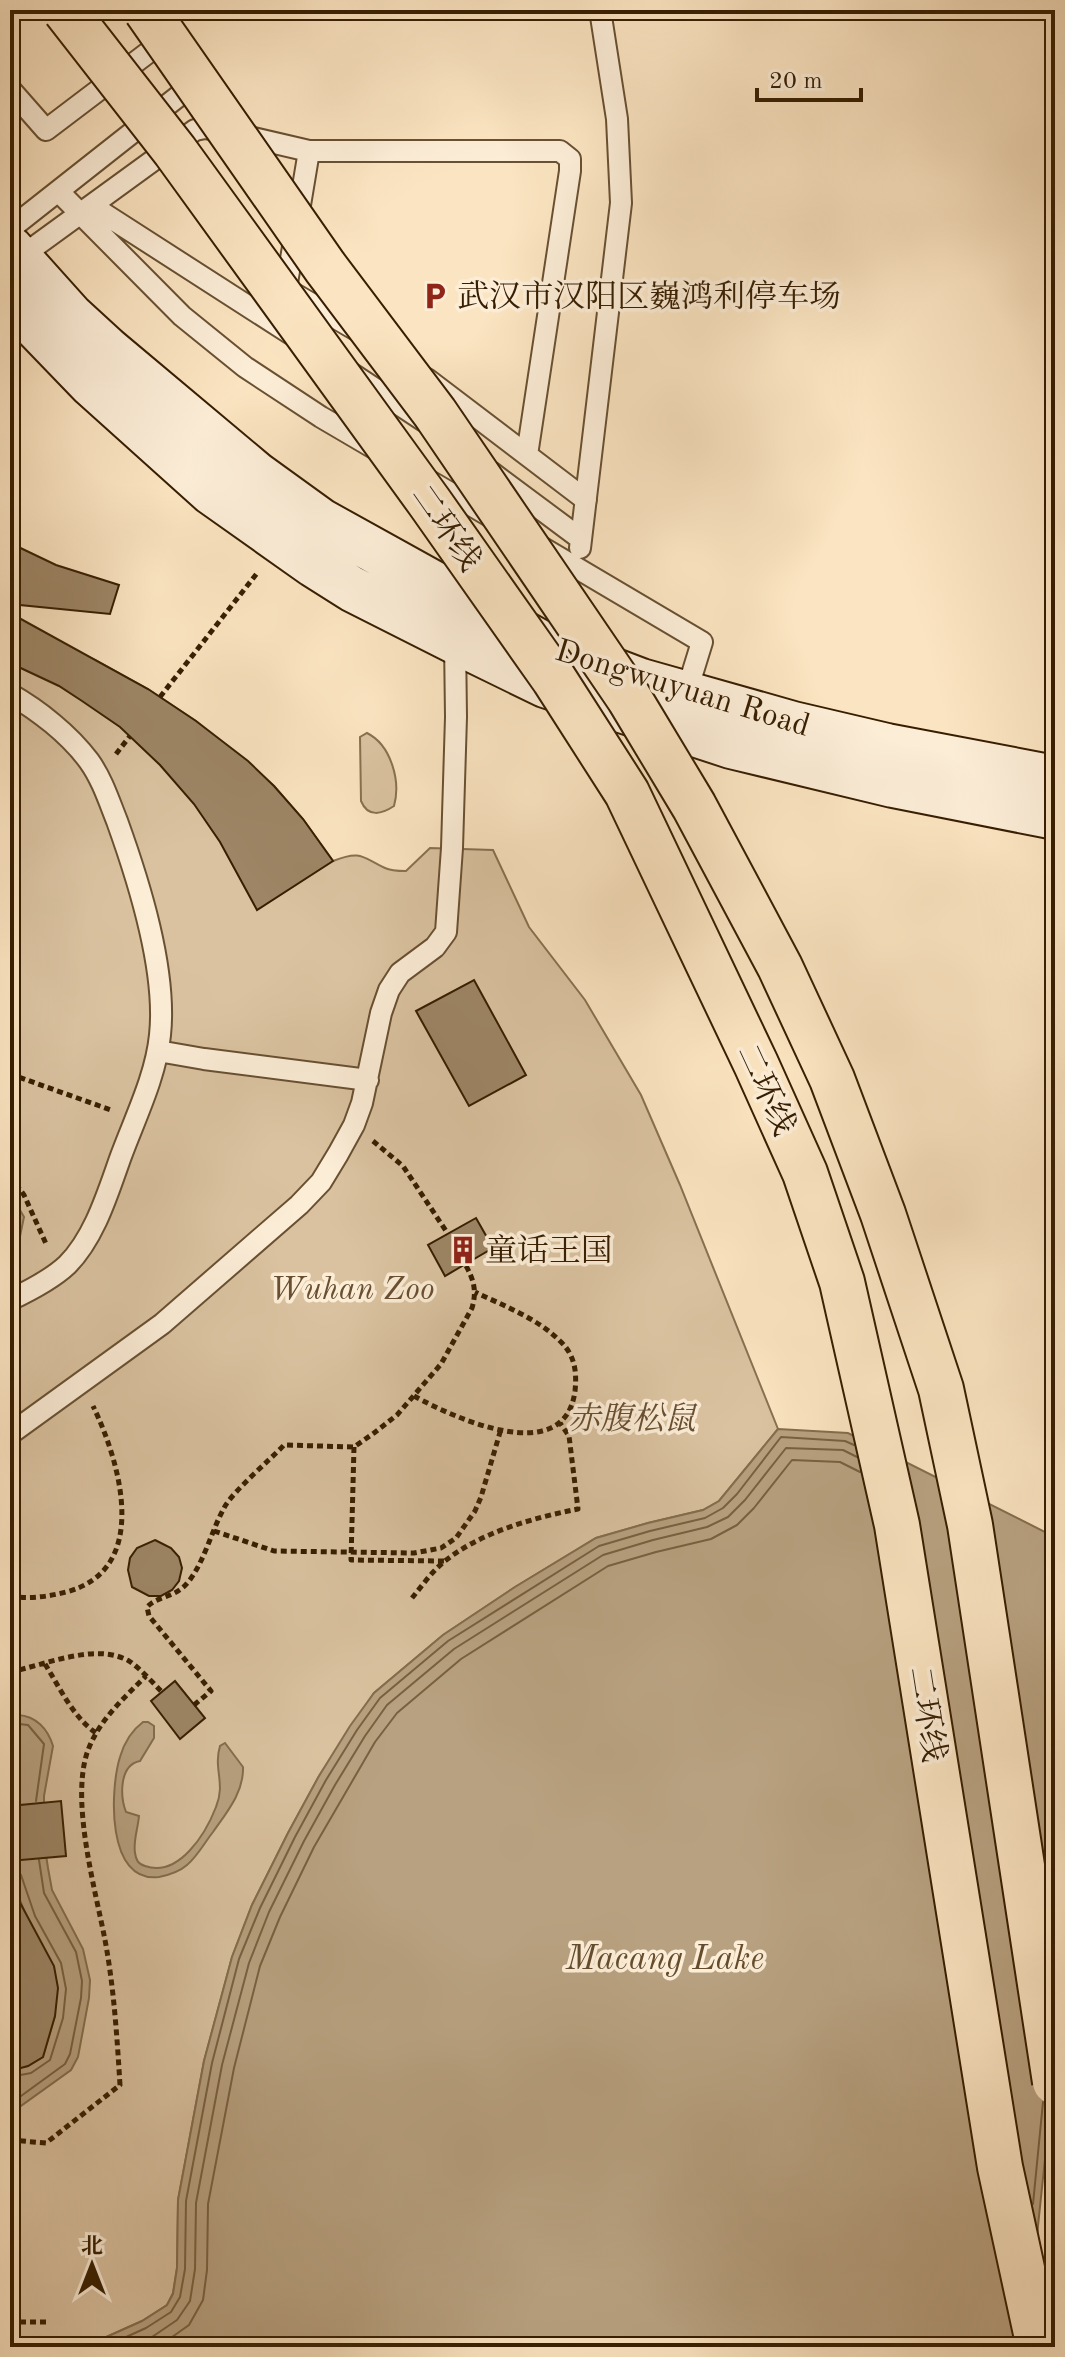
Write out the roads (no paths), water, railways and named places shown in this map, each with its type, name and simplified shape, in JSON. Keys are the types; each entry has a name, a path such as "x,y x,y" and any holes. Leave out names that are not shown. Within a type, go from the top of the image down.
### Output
{"highway":[{"name":"二环线","path":"65,10 175,151 430,503 554,679 619,780 805,1173 842,1282 897,1525 997,2152 1039,2347"},
{"name":"二环线","path":"156,19 325,267 435,413 629,698 694,806 780,967 832,1079 883,1214 941,1389 970,1525 1055,2082"}],"main road":[{"name":"Dongwuyuan Road","path":"13,245 71,316 142,380 256,474 321,521 541,643 641,681 793,724 887,746 1055,778"},
{"name":"Dongwuyuan Road","path":"10,300 92,385 211,492 282,544 352,589 455,641 545,685 731,746 893,785 1055,817"}],"lane":[{"path":"578,568 621,203 617,119 600,10"},
{"path":"10,89 46,130 156,19 201,78 58,191 13,245"},
{"path":"13,245 86,210 195,130 219,130 309,151 560,151 570,159 570,171 527,455"},
{"path":"309,151 286,289 354,327 447,392 586,500"},
{"path":"58,191 423,420 581,539"},
{"path":"86,210 182,316 245,367 321,417 702,642 686,694"},
{"path":"10,1434 162,1324 299,1205 321,1182 354,1125 389,990 400,973 435,947 448,925 456,717 455,641"},
{"path":"10,694 27,704 75,745 88,760 108,798 128,851 147,920 161,1003 158,1051 107,1193 90,1231 78,1252 59,1271 10,1300"},
{"path":"158,1051 368,1080"}],"water":[{"path":"10,1193 24,1217 18,1246 10,1255"},
{"name":"Macang Lake","path":"778,1429 848,1433 1055,1537 1055,2063 1038,2226 1030,2347 84,2347 142,2321 167,2305 173,2294 177,2268 178,2200 204,2061 232,1957 252,1905 288,1833 319,1776 374,1693 443,1635 596,1538 703,1510 719,1501"},
{"path":"18,1715 40,1724 53,1746 44,1796 44,1842 48,1868 52,1890 83,1949 90,1980 78,2057 71,2070 11,2113 10,2069 28,2066 43,2056 55,2016 13,1874 10,1828 12,1779 18,1754 16,1749 10,1749 10,1716"},
{"path":"143,1722 154,1726 154,1738 140,1761 128,1768 122,1790 126,1812 139,1816 135,1848 137,1860 143,1865 157,1868 169,1866 190,1851 198,1840 219,1798 220,1746 225,1743 243,1767 241,1785 234,1801 198,1854 181,1870 159,1877 142,1875 129,1866 116,1832 114,1790 120,1757 128,1738"}],"place":[{"name":"武汉市汉阳区巍鸿利停车场","path":"435,296"},
{"name":"童话王国","path":"463,1250"}],"park label":[{"name":"Wuhan Zoo","path":"352,1288"},
{"name":"赤腹松鼠","path":"632,1418"}]}
